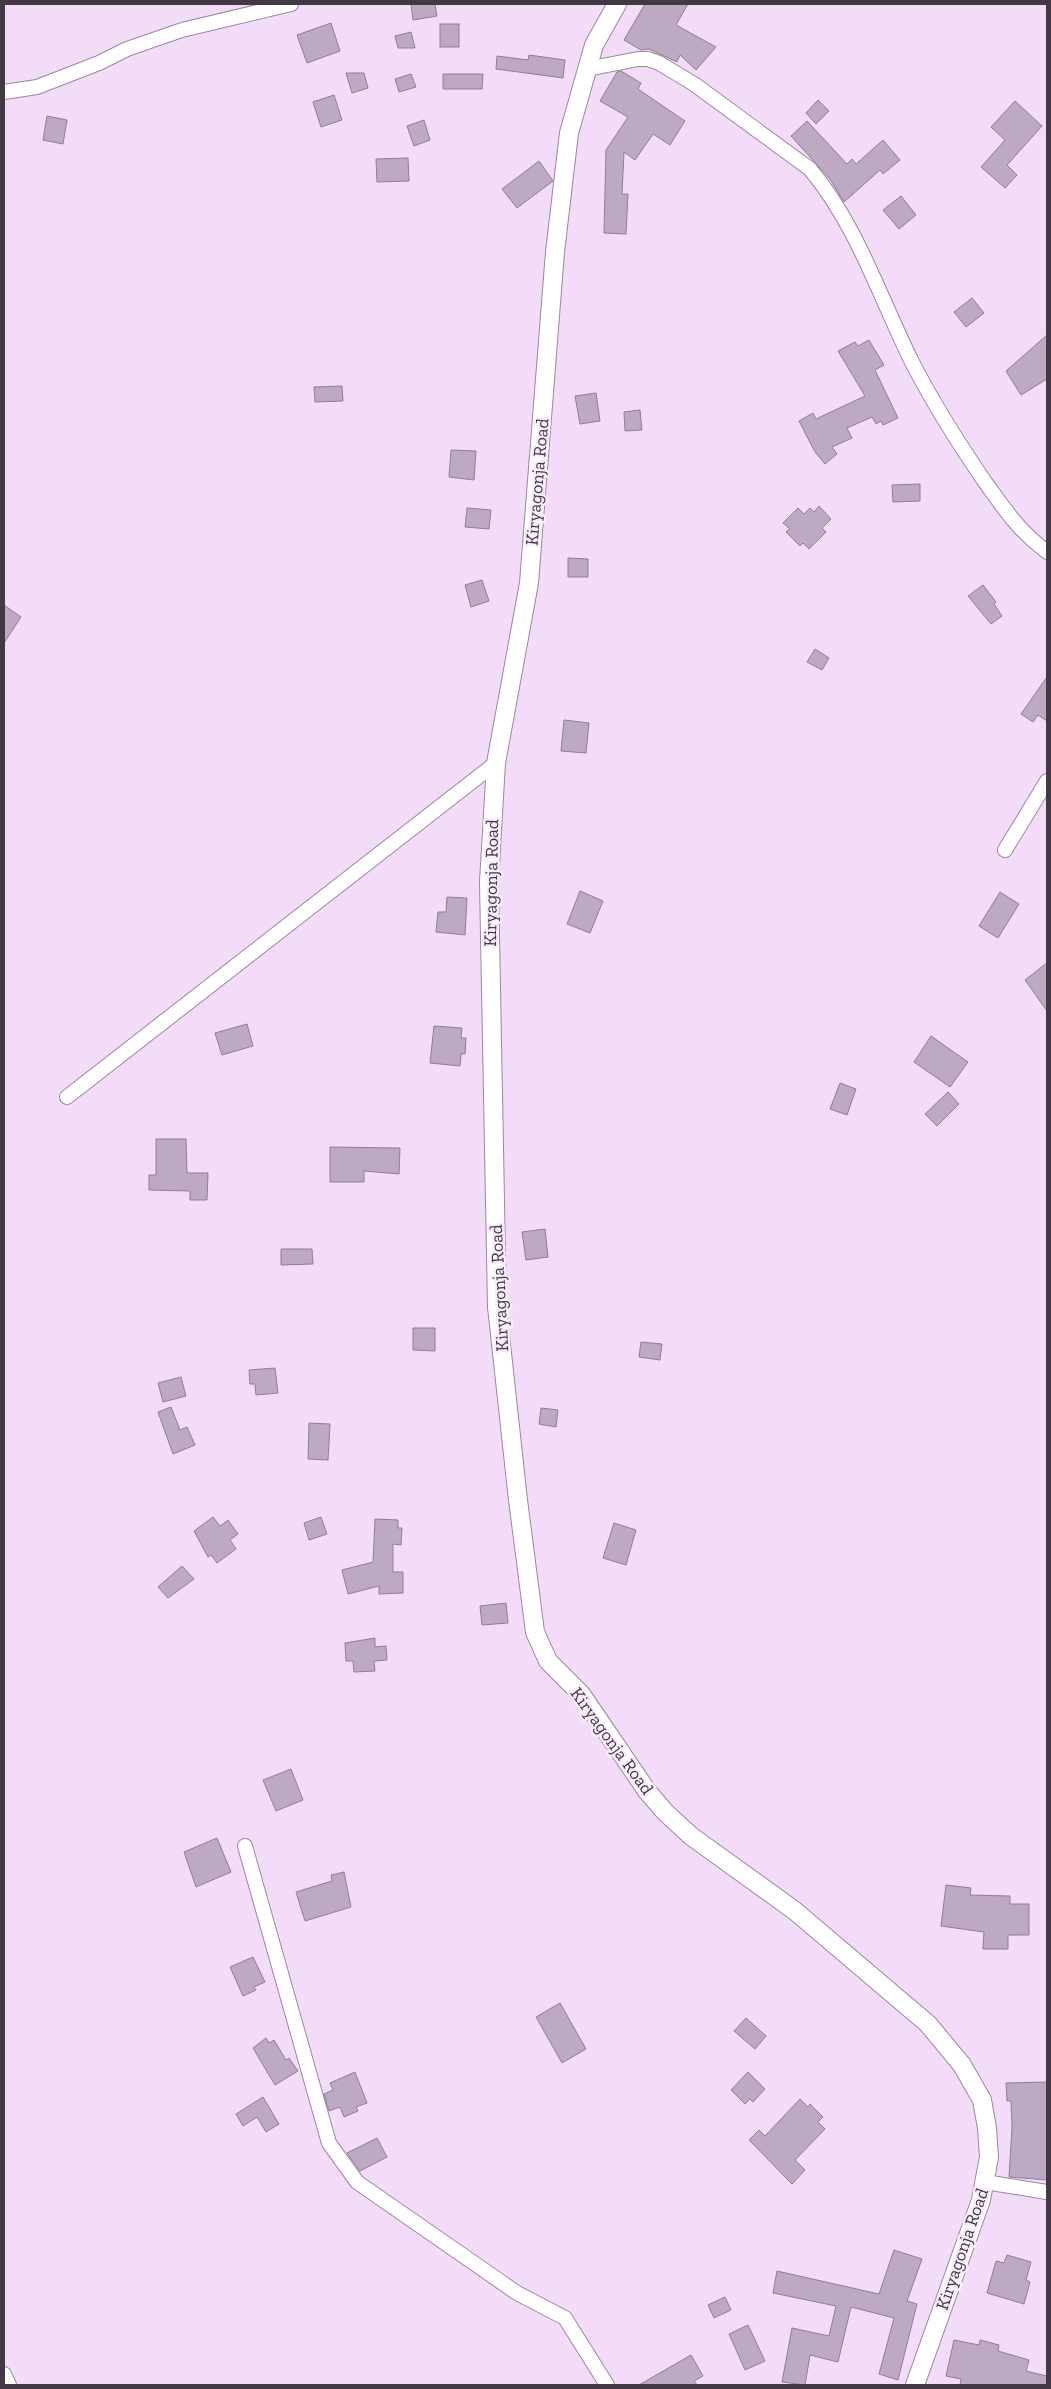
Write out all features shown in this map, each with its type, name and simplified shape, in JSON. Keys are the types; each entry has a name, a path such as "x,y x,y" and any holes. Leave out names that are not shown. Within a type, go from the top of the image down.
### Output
{"street":[{"path":"4,92 37,87 99,63 127,49 182,30 291,4"},
{"name":"Kiryagonja Road","path":"616,4 594,45 569,133 555,252 529,583 496,763 489,882 497,1307 518,1500 535,1632 548,1661 581,1694 647,1791 691,1836 795,1911 928,2024 962,2066 982,2100 989,2157 982,2200 915,2385"},
{"path":"588,69 638,59 648,59 659,63 694,84 810,169 824,185 857,244 913,363 971,462 1019,529 1047,552"},
{"path":"67,1097 496,763"},
{"path":"1005,850 1047,780"},
{"path":"244,1846 330,2143 357,2182 516,2293 565,2318 606,2385"},
{"path":"985,2182 1047,2192"},
{"path":"4,2374 9,2385"}],"building":[{"path":"411,4 435,4 437,16 413,20"},
{"path":"645,4 688,4 676,25 716,47 696,70 680,55 677,62 649,49 641,50 624,40"},
{"path":"331,23 340,51 307,63 297,35"},
{"path":"440,24 459,24 459,47 440,47"},
{"path":"411,32 415,48 398,48 395,36"},
{"path":"529,55 565,60 563,78 496,69 497,56 528,60"},
{"path":"621,71 641,83 638,89 685,121 670,145 653,134 635,160 624,152 622,194 628,194 626,234 604,233 606,150 628,117 600,101 617,72"},
{"path":"346,73 364,73 368,88 352,93"},
{"path":"411,74 416,87 399,92 395,79"},
{"path":"443,74 483,74 482,89 443,89"},
{"path":"334,95 342,120 321,127 313,102"},
{"path":"818,100 829,111 816,124 806,113"},
{"path":"1015,101 1042,126 1007,165 1017,175 1005,188 981,167 1005,140 991,127"},
{"path":"47,116 67,120 63,144 43,140"},
{"path":"424,120 430,140 414,146 407,126"},
{"path":"807,121 847,164 852,159 856,164 883,140 900,160 883,174 880,170 844,202 830,179 791,136"},
{"path":"408,158 409,181 377,182 376,159"},
{"path":"539,161 553,181 517,208 502,189"},
{"path":"901,196 916,215 899,229 883,210"},
{"path":"972,298 984,313 966,327 954,312"},
{"path":"1047,335 1047,379 1021,395 1006,371"},
{"path":"869,340 884,365 875,370 898,418 883,425 881,421 876,424 872,417 847,428 852,438 832,447 837,454 825,464 815,452 799,421 813,413 816,419 865,396 838,351 855,342 858,346"},
{"path":"342,386 343,401 315,402 314,387"},
{"path":"596,393 600,421 580,424 575,396"},
{"path":"640,410 642,430 625,431 624,412"},
{"path":"451,450 476,451 474,480 449,477"},
{"path":"920,484 920,501 893,502 892,485"},
{"path":"819,506 831,519 822,528 826,532 809,549 803,543 800,546 786,532 790,529 783,523 798,508 804,514 810,508 814,512"},
{"path":"467,508 491,510 489,529 465,527"},
{"path":"568,558 588,559 588,577 568,577"},
{"path":"482,580 489,601 471,607 465,585"},
{"path":"983,585 996,602 994,604 1002,616 991,624 968,596"},
{"path":"4,605 21,617 4,643"},
{"path":"815,649 829,658 822,670 807,662"},
{"path":"1047,677 1047,721 1038,715 1033,722 1021,714"},
{"path":"564,720 589,723 586,753 561,751"},
{"path":"580,891 603,901 590,933 567,924"},
{"path":"1000,892 1019,904 998,938 979,926"},
{"path":"447,897 467,898 465,935 436,932 438,912 446,912"},
{"path":"1047,963 1047,1011 1025,980"},
{"path":"247,1024 253,1046 222,1055 215,1033"},
{"path":"434,1026 462,1028 461,1038 466,1038 465,1054 461,1054 460,1066 430,1063"},
{"path":"931,1036 968,1062 950,1087 914,1062"},
{"path":"840,1083 856,1089 847,1115 830,1109"},
{"path":"948,1092 959,1104 937,1126 925,1114"},
{"path":"156,1139 186,1139 187,1173 208,1173 207,1200 190,1200 190,1191 149,1190 149,1175 156,1175"},
{"path":"330,1147 400,1148 399,1174 364,1171 364,1182 330,1182"},
{"path":"545,1229 548,1257 526,1260 522,1232"},
{"path":"281,1249 312,1249 313,1264 281,1265"},
{"path":"413,1328 435,1328 435,1351 413,1350"},
{"path":"641,1342 662,1344 660,1360 639,1357"},
{"path":"275,1368 278,1393 256,1395 255,1384 250,1384 249,1370"},
{"path":"181,1377 186,1396 163,1402 158,1383"},
{"path":"171,1407 180,1430 187,1427 195,1445 173,1454 158,1412"},
{"path":"541,1408 558,1410 556,1427 539,1424"},
{"path":"309,1423 330,1424 328,1460 308,1459"},
{"path":"213,1517 220,1526 228,1520 238,1534 230,1540 236,1549 217,1563 211,1555 208,1557 194,1531"},
{"path":"321,1517 327,1534 309,1540 304,1523"},
{"path":"375,1519 398,1520 398,1528 402,1528 401,1545 393,1544 393,1572 403,1572 403,1593 379,1594 379,1586 348,1594 342,1570 373,1562"},
{"path":"614,1523 636,1530 626,1565 603,1558"},
{"path":"182,1566 194,1579 168,1598 158,1587"},
{"path":"506,1603 508,1623 482,1625 480,1606"},
{"path":"375,1638 375,1647 386,1646 387,1660 374,1661 375,1671 354,1672 353,1661 346,1661 345,1643"},
{"path":"291,1769 303,1800 276,1811 263,1780"},
{"path":"217,1838 231,1872 196,1887 184,1852"},
{"path":"344,1872 351,1907 305,1921 296,1892 332,1881 331,1875"},
{"path":"946,1885 971,1888 970,1895 1010,1896 1010,1904 1029,1904 1029,1935 1008,1935 1008,1949 983,1949 984,1932 941,1926"},
{"path":"253,1957 265,1982 254,1987 256,1990 243,1996 230,1967"},
{"path":"560,2003 586,2049 562,2063 536,2017"},
{"path":"746,2018 766,2036 755,2049 734,2031"},
{"path":"266,2038 269,2043 274,2040 286,2060 289,2058 298,2071 275,2085 253,2048"},
{"path":"355,2072 367,2103 356,2107 358,2111 344,2117 340,2107 329,2111 324,2094 333,2090 330,2083"},
{"path":"748,2072 765,2089 753,2102 750,2099 745,2104 731,2090"},
{"path":"1047,2082 1047,2180 1009,2177 1012,2127 1011,2101 1007,2101 1006,2083"},
{"path":"263,2097 279,2124 266,2132 257,2117 243,2126 236,2114"},
{"path":"800,2099 808,2107 810,2104 823,2117 818,2122 825,2129 795,2160 805,2170 792,2184 749,2140 759,2130 765,2136"},
{"path":"377,2138 387,2157 360,2171 347,2153"},
{"path":"894,2250 922,2259 907,2301 917,2304 898,2380 879,2374 894,2318 851,2307 838,2362 810,2355 805,2385 782,2382 792,2328 829,2336 836,2306 773,2293 777,2271 879,2294"},
{"path":"1007,2255 1031,2262 1026,2280 1030,2282 1024,2304 987,2293 996,2261 1004,2263"},
{"path":"725,2297 731,2310 714,2318 708,2305"},
{"path":"748,2325 765,2361 745,2370 729,2334"},
{"path":"954,2340 979,2345 980,2340 999,2345 998,2351 1029,2360 1026,2371 1047,2376 1047,2385 960,2385 961,2379 946,2376"},
{"path":"691,2355 703,2376 694,2381 697,2385 639,2385"}]}
